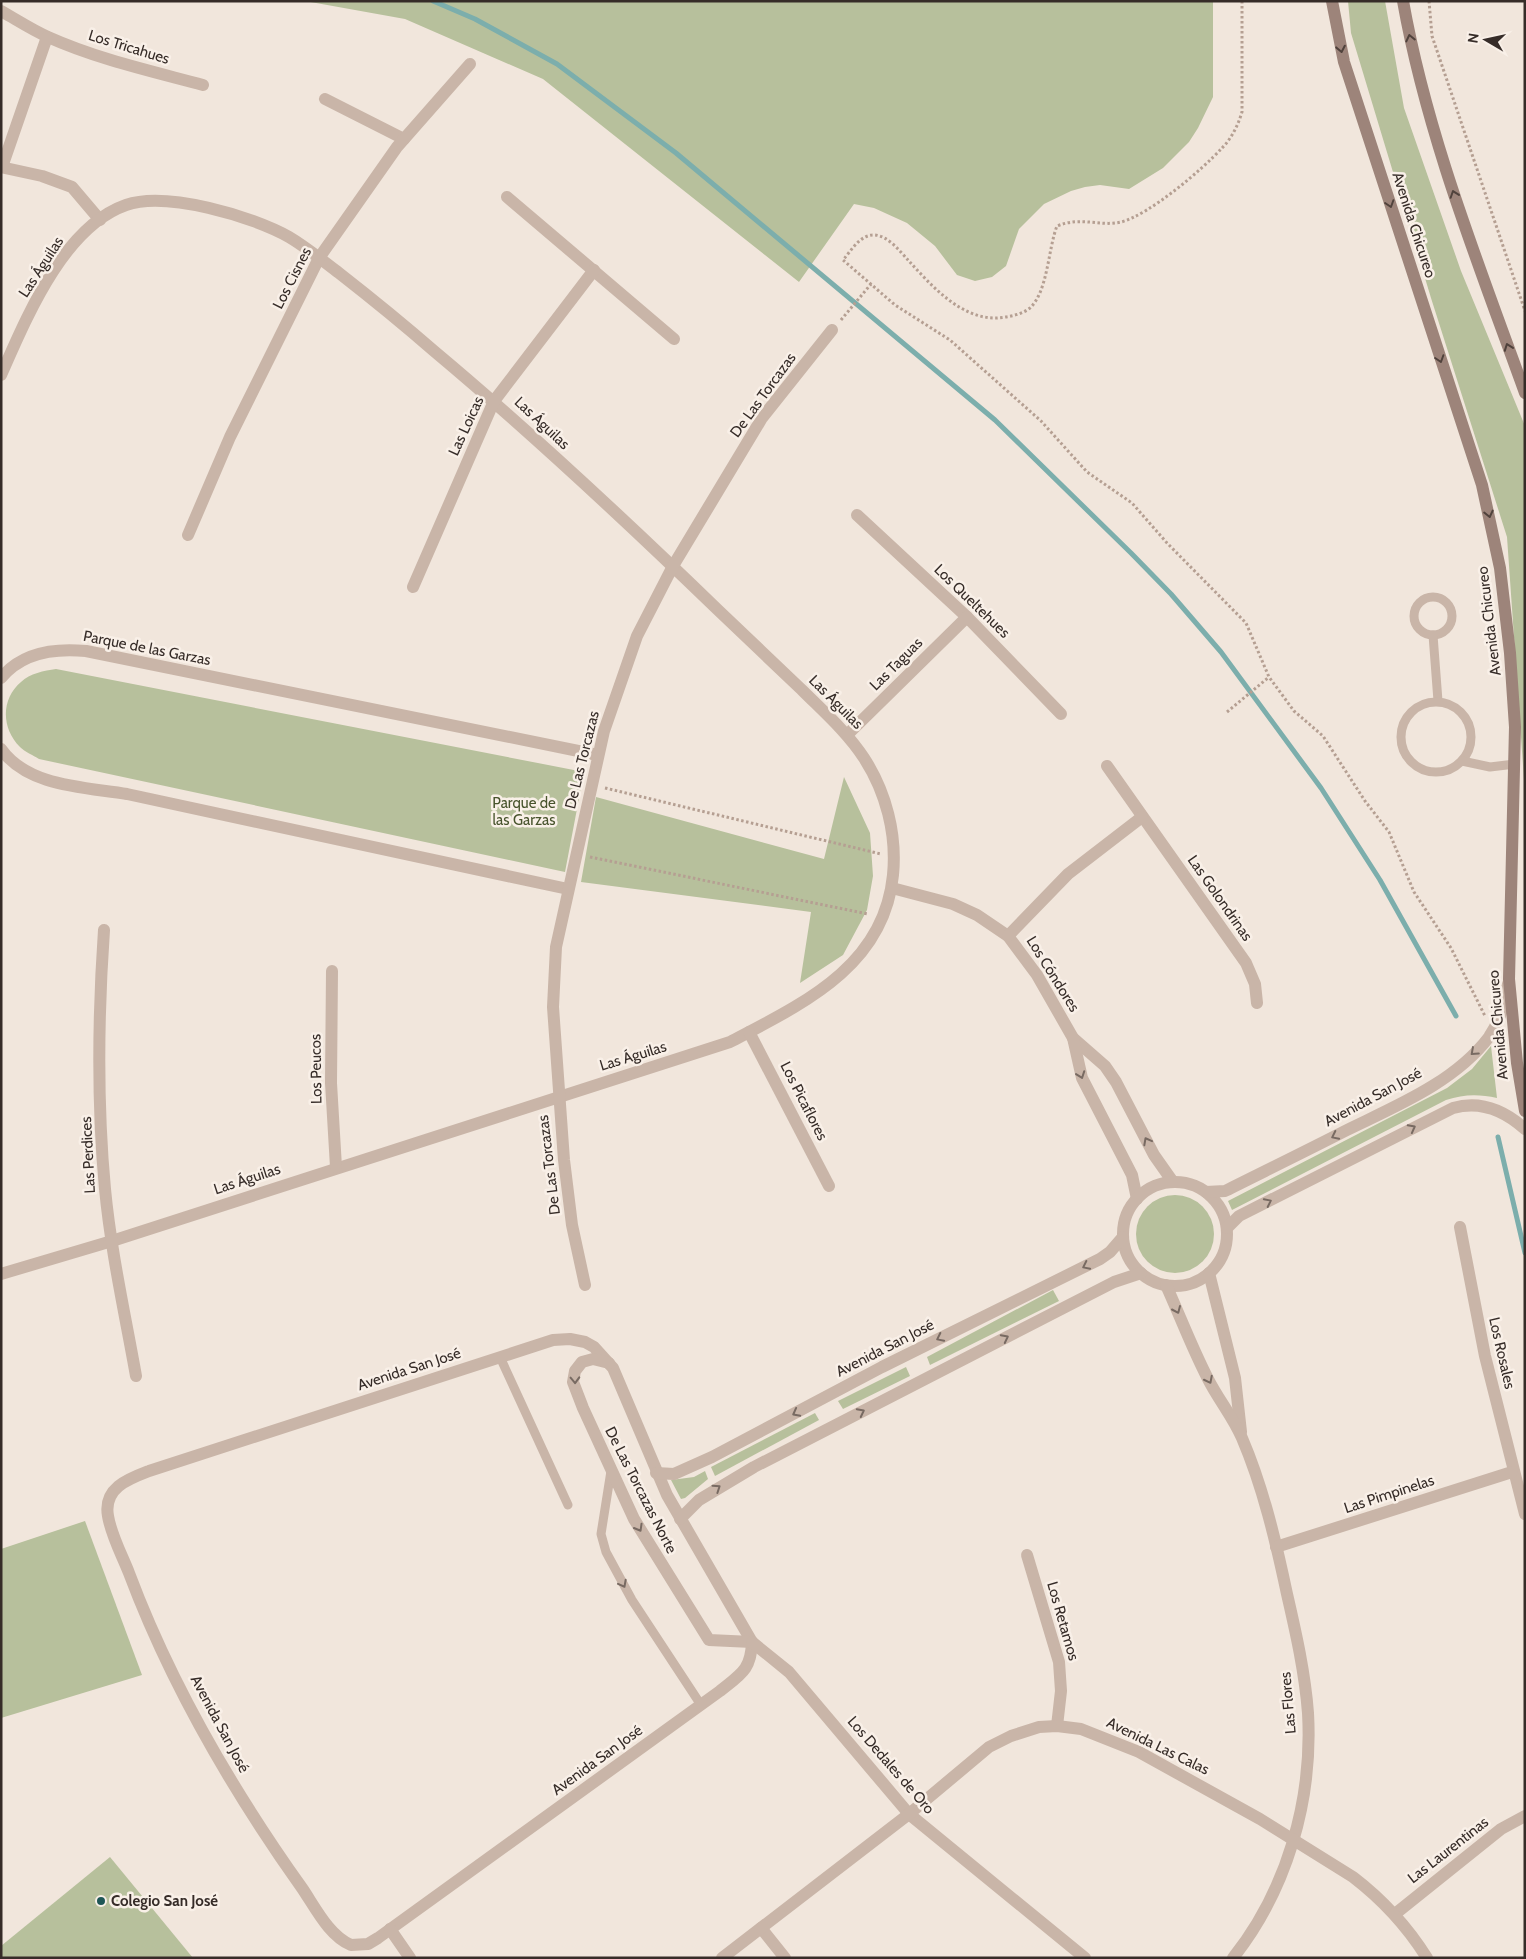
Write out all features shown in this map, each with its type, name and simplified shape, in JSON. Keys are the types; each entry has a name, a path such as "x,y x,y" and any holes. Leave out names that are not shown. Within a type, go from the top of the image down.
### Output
{"main road":[{"name":"Avenida Chicureo","path":"1332,1 1344,62 1482,485 1506,611 1513,690 1515,764 1509,979 1517,1063 1525,1111"},
{"path":"1403,1 1419,77 1448,176 1525,393"},
{"path":"1515,791 1525,775"}],"street":[{"name":"Los Tricahues","path":"1,11 47,37 115,61 203,85"},
{"path":"47,37 2,167 49,178 72,187 86,200 100,220"},
{"name":"Los Cisnes","path":"188,535 230,437 319,258 404,139 470,64"},
{"path":"325,99 404,139"},
{"path":"507,197 674,339"},
{"name":"Las Águilas","path":"1,375 31,311 60,261 78,239 100,220 125,205 150,201 198,205 244,218 279,232 319,258 381,305 494,401 673,566 848,734 876,777 884,797 892,831 894,857 892,888 883,917 862,952 836,980 813,997 730,1042 557,1096 112,1241 1,1274"},
{"name":"Las Loicas","path":"412,587 494,401 594,270"},
{"name":"De Las Torcazas","path":"585,1285 572,1225 557,1096 552,1007 556,947 604,731 637,636 673,566 762,418 832,330"},
{"name":"Los Queltehues","path":"857,515 967,617 1061,714"},
{"name":"Las Taguas","path":"848,734 967,617"},
{"name":"Parque de las Garzas","path":"1,678 15,665 44,652 86,651 598,755"},
{"path":"1,662 15,665"},
{"path":"1,749 21,769 59,783 127,794 568,890"},
{"name":"Las Golondrinas","path":"1107,766 1246,963 1253,976 1258,1003"},
{"path":"1008,936 1068,874 1142,817"},
{"name":"Los Cóndores","path":"892,888 953,904 977,914 1008,936 1037,975 1073,1038 1082,1078 1132,1175 1137,1198"},
{"name":"Las Perdices","path":"104,930 100,999 105,1188 112,1241 136,1376"},
{"name":"Los Peucos","path":"332,970 331,1083 336,1168"},
{"name":"Avenida San José","path":"1206,1192 1224,1191 1409,1099 1440,1080 1482,1045 1493,1030 1505,999 1509,979"},
{"name":"Los Picaflores","path":"749,1032 829,1186"},
{"name":"Los Cóndores","path":"1073,1038 1105,1066 1116,1082 1154,1155 1172,1182"},
{"path":"1227,1228 1239,1216 1453,1108 1469,1106 1492,1108 1512,1118 1525,1129"},
{"path":"1172,1182 1193,1185 1206,1192 1218,1204 1227,1228 1227,1242 1222,1256 1209,1273 1189,1284 1166,1285 1152,1281 1141,1273 1129,1257 1123,1237 1126,1216 1137,1198 1157,1185 1172,1182"},
{"name":"Los Rosales","path":"1460,1227 1485,1356 1512,1472 1525,1514"},
{"name":"Avenida San José","path":"656,1473 674,1474 712,1457 882,1367 1100,1259 1110,1252 1123,1237"},
{"path":"680,1519 699,1500 754,1467 1114,1282 1141,1273"},
{"name":"Las Flores","path":"1209,1273 1235,1378 1242,1436 1276,1547 1296,1636 1308,1714 1307,1768 1302,1803 1293,1841 1267,1907 1233,1958"},
{"name":"Las Flores","path":"1166,1285 1208,1380 1242,1436"},
{"name":"Avenida San José","path":"570,1339 590,1344 613,1368 656,1473 680,1519 752,1642 751,1659 742,1674 368,1944 351,1945 341,1939 332,1930 257,1824 192,1710 140,1601 107,1516 109,1500 113,1491 122,1481 149,1471 554,1340 570,1339"},
{"name":"De Las Torcazas Norte","path":"609,1362 593,1359 582,1362 575,1371 574,1382 583,1408 611,1471 647,1543 708,1640 752,1642"},
{"name":"Las Pimpinelas","path":"1276,1547 1512,1472"},
{"name":"Los Retamos","path":"1027,1555 1060,1662 1061,1691 1057,1726"},
{"name":"Los Dedales de Oro","path":"752,1642 789,1672 909,1814 1085,1958"},
{"name":"Avenida Las Calas","path":"722,1958 909,1814 989,1747 1021,1732 1039,1727 1057,1726 1081,1729 1097,1734 1154,1759 1260,1819 1353,1877 1377,1895 1395,1914 1427,1958"},
{"name":"Las Laurentinas","path":"1395,1914 1501,1829 1525,1816"},
{"path":"761,1928 785,1958"},
{"path":"390,1929 410,1958"}],"lane":[{"path":"1429,597 1442,599 1450,608 1452,614 1449,627 1439,634 1433,635 1421,632 1414,621 1415,608 1423,599 1429,597"},
{"path":"1433,635 1438,701"},
{"path":"1438,701 1449,704 1459,710 1469,724 1471,741 1468,752 1462,761 1452,768 1441,772 1429,772 1418,768 1409,760 1403,750 1401,739 1402,727 1407,716 1421,705 1438,701"},
{"path":"1462,761 1490,767 1515,764"},
{"path":"500,1357 568,1505"},
{"path":"611,1471 601,1534 606,1552 632,1600 701,1705"}],"path":[{"path":"1242,1 1242,112 1238,127 1223,148 1163,200 1137,217 1119,222 1071,221 1058,226 1051,240 1042,290 1029,308 1011,317 983,318 958,307 894,245 875,235 862,238 843,260 894,305 950,340 1041,421 1087,472 1132,503 1167,543 1246,623 1269,677 1294,711 1323,736 1365,801 1389,832 1414,892 1451,948 1469,987 1493,1030"},
{"path":"1429,1 1432,36 1525,312"},
{"path":"850,310 871,284"},
{"path":"1227,712 1269,677"},
{"path":"592,785 894,857"},
{"path":"576,854 883,917"}],"green space":[{"path":"305,1 1213,1 1213,97 1189,142 1163,168 1129,189 1100,185 1085,187 1071,191 1044,204 1019,229 1006,266 992,277 975,281 957,275 935,246 907,223 874,208 854,204 799,282 543,79 405,19"},
{"path":"1348,1 1385,1 1404,108 1461,271 1525,426 1525,794 1507,537 1431,298 1351,33"},
{"name":"Parque de las Garzas","path":"56,669 584,772 565,872 39,759 22,749 9,731 6,714 7,705 14,689 29,676"},
{"path":"844,777 870,833 873,876 867,910 843,955 800,983 811,912 581,882 596,797 824,859"},
{"path":"1491,1046 1497,1098 1472,1095 1446,1100 1232,1210 1228,1201 1447,1088 1472,1069"},
{"path":"1167,1195 1183,1195 1197,1201 1208,1212 1214,1226 1214,1242 1208,1256 1197,1267 1183,1273 1167,1273 1153,1267 1142,1256 1136,1242 1136,1226 1142,1212 1153,1201"},
{"path":"1053,1290 1059,1301 930,1365 927,1357"},
{"path":"906,1367 910,1376 843,1409 838,1401"},
{"path":"815,1413 819,1420 715,1476 711,1467"},
{"path":"705,1471 708,1479 685,1498 681,1499 671,1480 694,1477"},
{"path":"85,1521 142,1675 1,1718 1,1549"},
{"name":"Colegio San José","path":"110,1857 193,1958 1,1958 1,1946"}],"waterway":[{"path":"433,1 475,19 557,64 676,153 995,420 1131,553 1171,594 1221,652 1321,788 1380,880 1456,1016"},
{"path":"1498,1137 1525,1253"}],"place":[{"name":"Colegio San José","path":"101,1901"}]}
